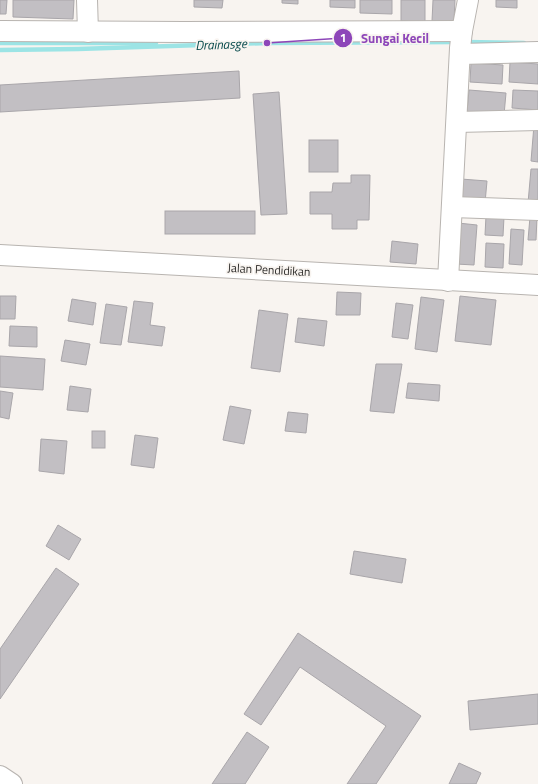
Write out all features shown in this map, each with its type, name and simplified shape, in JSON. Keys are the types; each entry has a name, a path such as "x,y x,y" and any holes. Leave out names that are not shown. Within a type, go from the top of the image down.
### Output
{"street":[{"path":"87,0 88,32"},
{"path":"448,281 461,43 468,0"},
{"path":"0,31 88,32 461,43 538,52"},
{"path":"457,122 538,120"},
{"path":"452,207 538,210"},
{"name":"Jalan Pendidikan","path":"0,255 538,285"},
{"path":"0,776 12,784"}],"building":[{"path":"0,0 7,0 6,14 0,14"},
{"path":"13,0 74,0 73,19 13,17"},
{"path":"194,0 223,0 222,8 194,7"},
{"path":"282,0 298,0 298,4 282,3"},
{"path":"330,0 355,0 355,8 330,7"},
{"path":"360,0 392,0 392,14 360,13"},
{"path":"401,0 425,0 425,22 401,21"},
{"path":"433,0 455,0 454,21 432,21"},
{"path":"496,0 517,0 517,8 496,7"},
{"path":"510,62 538,64 538,84 509,82"},
{"path":"471,63 503,65 502,84 470,82"},
{"path":"239,71 240,98 0,112 0,85"},
{"path":"469,90 506,93 504,115 467,112"},
{"path":"513,90 538,91 538,110 512,108"},
{"path":"279,92 287,214 261,215 253,94"},
{"path":"534,125 538,126 538,162 531,161"},
{"path":"309,140 338,140 338,172 309,172"},
{"path":"531,169 538,169 538,204 528,203"},
{"path":"351,175 370,175 369,220 357,220 357,229 332,229 332,214 310,214 310,192 332,192 333,183 351,183"},
{"path":"461,179 487,181 485,203 460,201"},
{"path":"165,211 255,211 255,234 165,234"},
{"path":"486,216 504,217 503,236 485,235"},
{"path":"530,217 537,217 536,240 528,240"},
{"path":"458,223 477,225 474,265 456,264"},
{"path":"511,229 524,230 522,265 509,264"},
{"path":"392,241 418,244 416,264 390,262"},
{"path":"486,243 504,244 503,268 485,267"},
{"path":"337,292 361,293 360,315 336,315"},
{"path":"0,296 16,296 15,319 0,319"},
{"path":"460,296 496,300 491,345 455,341"},
{"path":"421,297 444,300 437,352 415,349"},
{"path":"72,299 96,303 93,325 68,321"},
{"path":"134,301 153,303 150,325 165,327 162,346 128,342"},
{"path":"396,303 413,305 408,339 392,337"},
{"path":"106,304 127,307 121,345 100,343"},
{"path":"259,310 288,314 280,372 251,368"},
{"path":"298,318 327,321 324,346 295,342"},
{"path":"10,326 37,327 37,347 9,346"},
{"path":"65,340 90,344 86,365 61,361"},
{"path":"0,356 45,359 43,390 0,387"},
{"path":"376,364 402,364 394,413 370,411"},
{"path":"408,383 440,385 439,401 406,398"},
{"path":"70,386 91,389 88,412 67,410"},
{"path":"0,391 13,393 9,419 0,417"},
{"path":"230,406 251,410 244,444 223,440"},
{"path":"288,412 308,414 306,433 285,431"},
{"path":"92,431 105,431 105,448 92,448"},
{"path":"135,435 158,438 154,468 131,465"},
{"path":"41,439 67,441 64,474 39,471"},
{"path":"58,525 81,539 69,560 46,546"},
{"path":"354,551 406,559 402,583 350,574"},
{"path":"56,568 79,584 0,699 0,649"},
{"path":"298,633 421,716 376,784 347,784 386,726 300,667 261,725 244,714"},
{"path":"538,694 538,724 470,730 468,701"},
{"path":"247,732 269,747 245,784 212,784"},
{"path":"459,763 481,773 476,784 449,784"}],"waterway":[{"name":"Drainasge","path":"0,50 267,43 456,42"},
{"name":"Drainasge","path":"466,42 524,43"},
{"path":"0,43 156,43"}],"place":[{"name":"Sungai Kecil","path":"267,43"}]}
